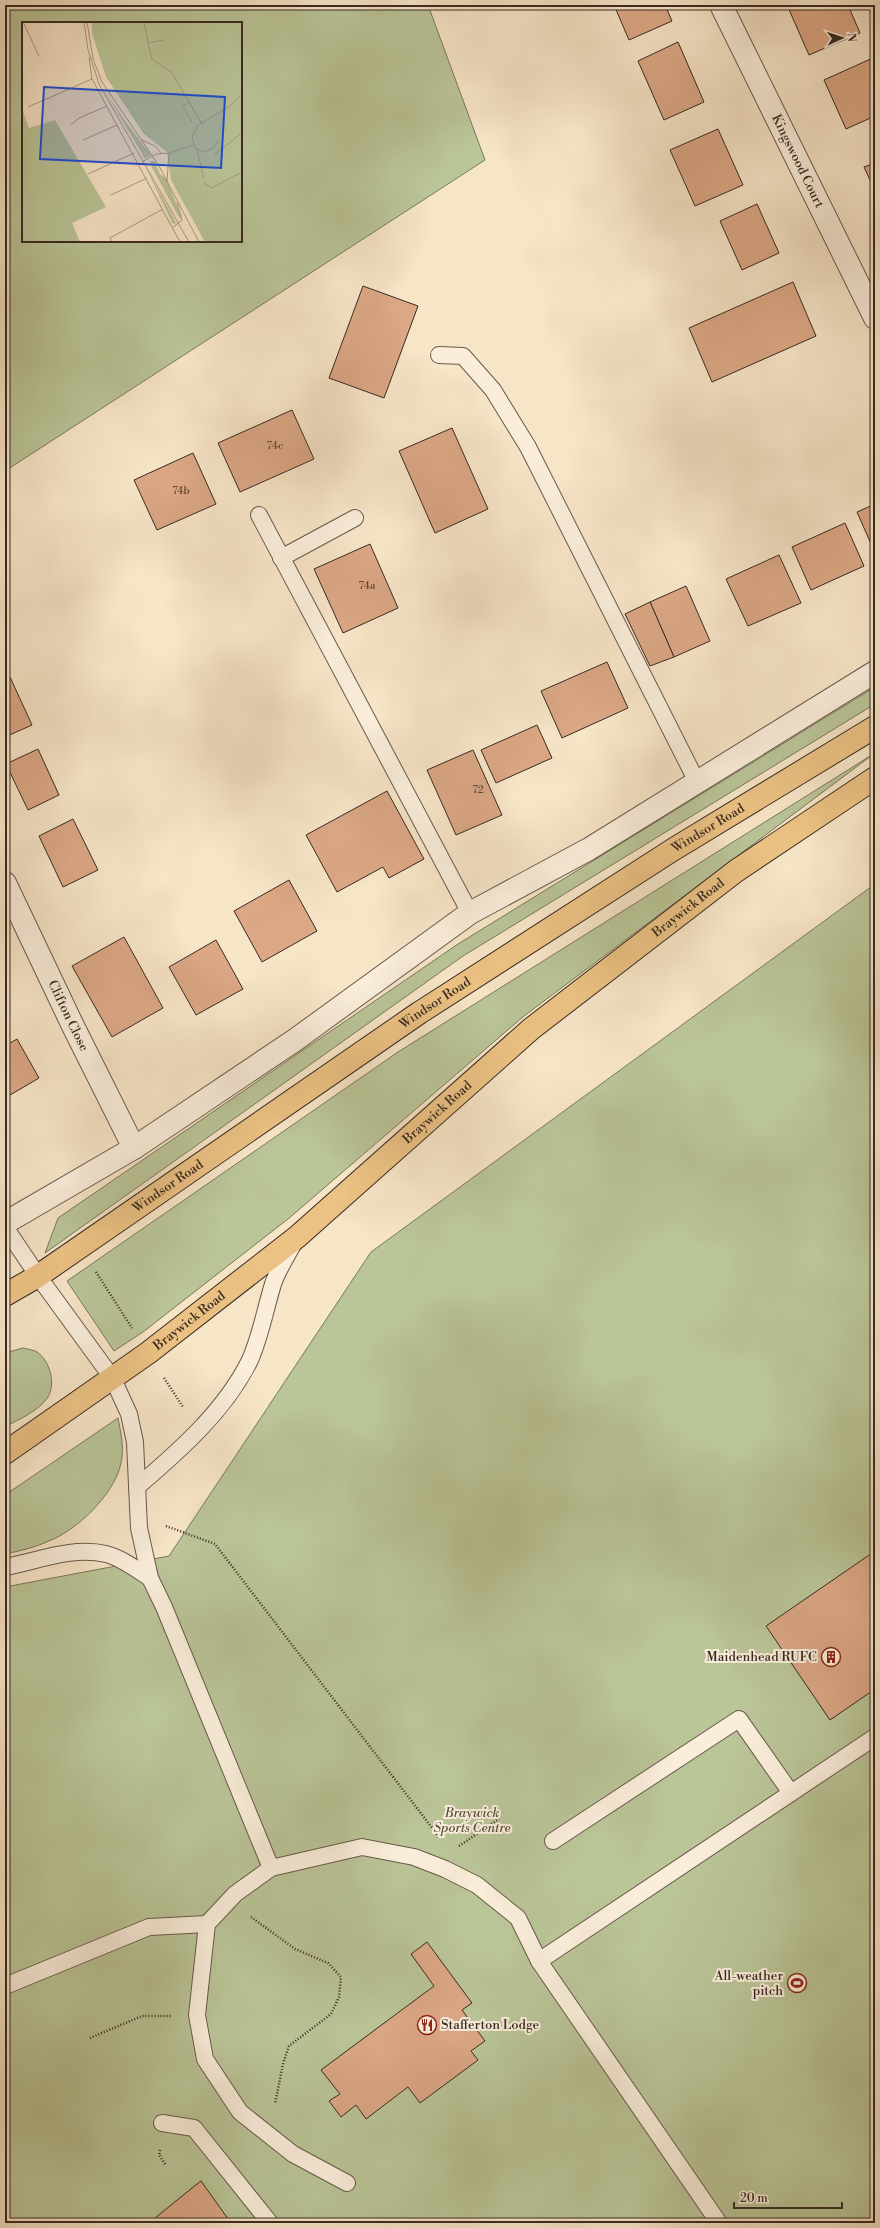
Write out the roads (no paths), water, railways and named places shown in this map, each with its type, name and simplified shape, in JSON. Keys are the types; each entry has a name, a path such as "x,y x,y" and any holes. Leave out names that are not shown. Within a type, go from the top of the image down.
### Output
{"main road":[{"name":"Windsor Road","path":"5,1296 38,1276 426,1009 674,849 875,727"},
{"name":"Braywick Road","path":"5,1453 113,1379 297,1237 531,1028 736,871 875,778"}],"street":[{"name":"Kingswood Court","path":"721,5 875,318"},
{"path":"5,1223 134,1148 295,1040 470,913 589,849 875,672"},
{"name":"Clifton Close","path":"5,882 73,1026 134,1148"}],"lane":[{"path":"439,355 463,356 493,390 524,440 697,782"},
{"path":"259,515 470,913"},
{"path":"281,558 355,518"},
{"path":"5,1227 38,1276 113,1379 129,1414 133,1435 139,1528 150,1578 164,1607 271,1868"},
{"path":"137,1487 179,1451 199,1430 228,1394 249,1360 262,1329 274,1283 297,1237"},
{"path":"5,1567 49,1556 76,1553 106,1554 150,1578"},
{"path":"553,1841 739,1719 791,1793"},
{"path":"539,1961 875,1737"},
{"path":"347,2183 293,2154 240,2112 205,2059 197,2015 207,1924 234,1894 271,1868 362,1847 414,1858 445,1869 477,1885 518,1918 539,1961 719,2223"},
{"path":"5,1986 149,1927 207,1924"},
{"path":"162,2123 194,2128 270,2223"}],"place":[{"name":"Maidenhead RUFC","path":"831,1657"},
{"name":"All-weather pitch","path":"797,1983"},
{"name":"Stafferton Lodge","path":"427,2025"}],"park label":[{"name":"Braywick Sports Centre","path":"472,1820"}]}
